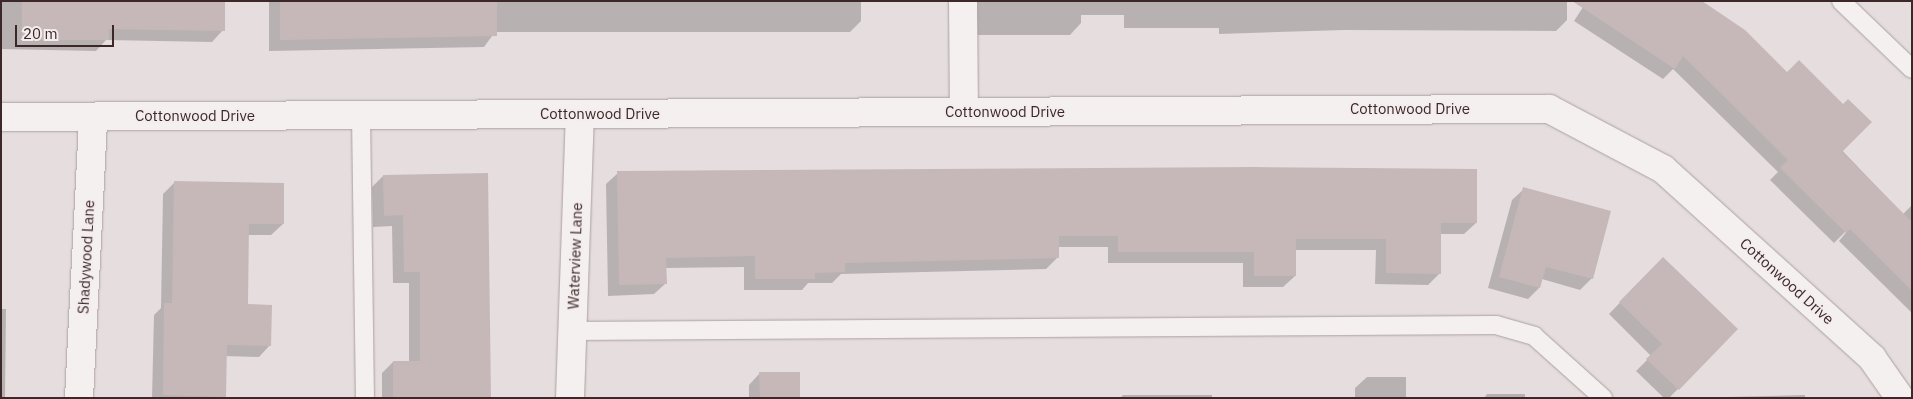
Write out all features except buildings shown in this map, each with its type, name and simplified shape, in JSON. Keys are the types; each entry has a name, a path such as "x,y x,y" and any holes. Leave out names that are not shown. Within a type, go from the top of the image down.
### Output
{"street":[{"path":"963,1 964,112"},
{"name":"Cottonwood Drive","path":"1,117 1549,109 1663,169 1872,358 1900,398"},
{"name":"Waterview Lane","path":"570,398 580,114"},
{"name":"Shadywood Lane","path":"78,398 93,117"}],"lane":[{"path":"1840,1 1912,69"},
{"path":"361,115 365,398"},
{"path":"572,331 1496,324 1534,336 1603,398"}]}
